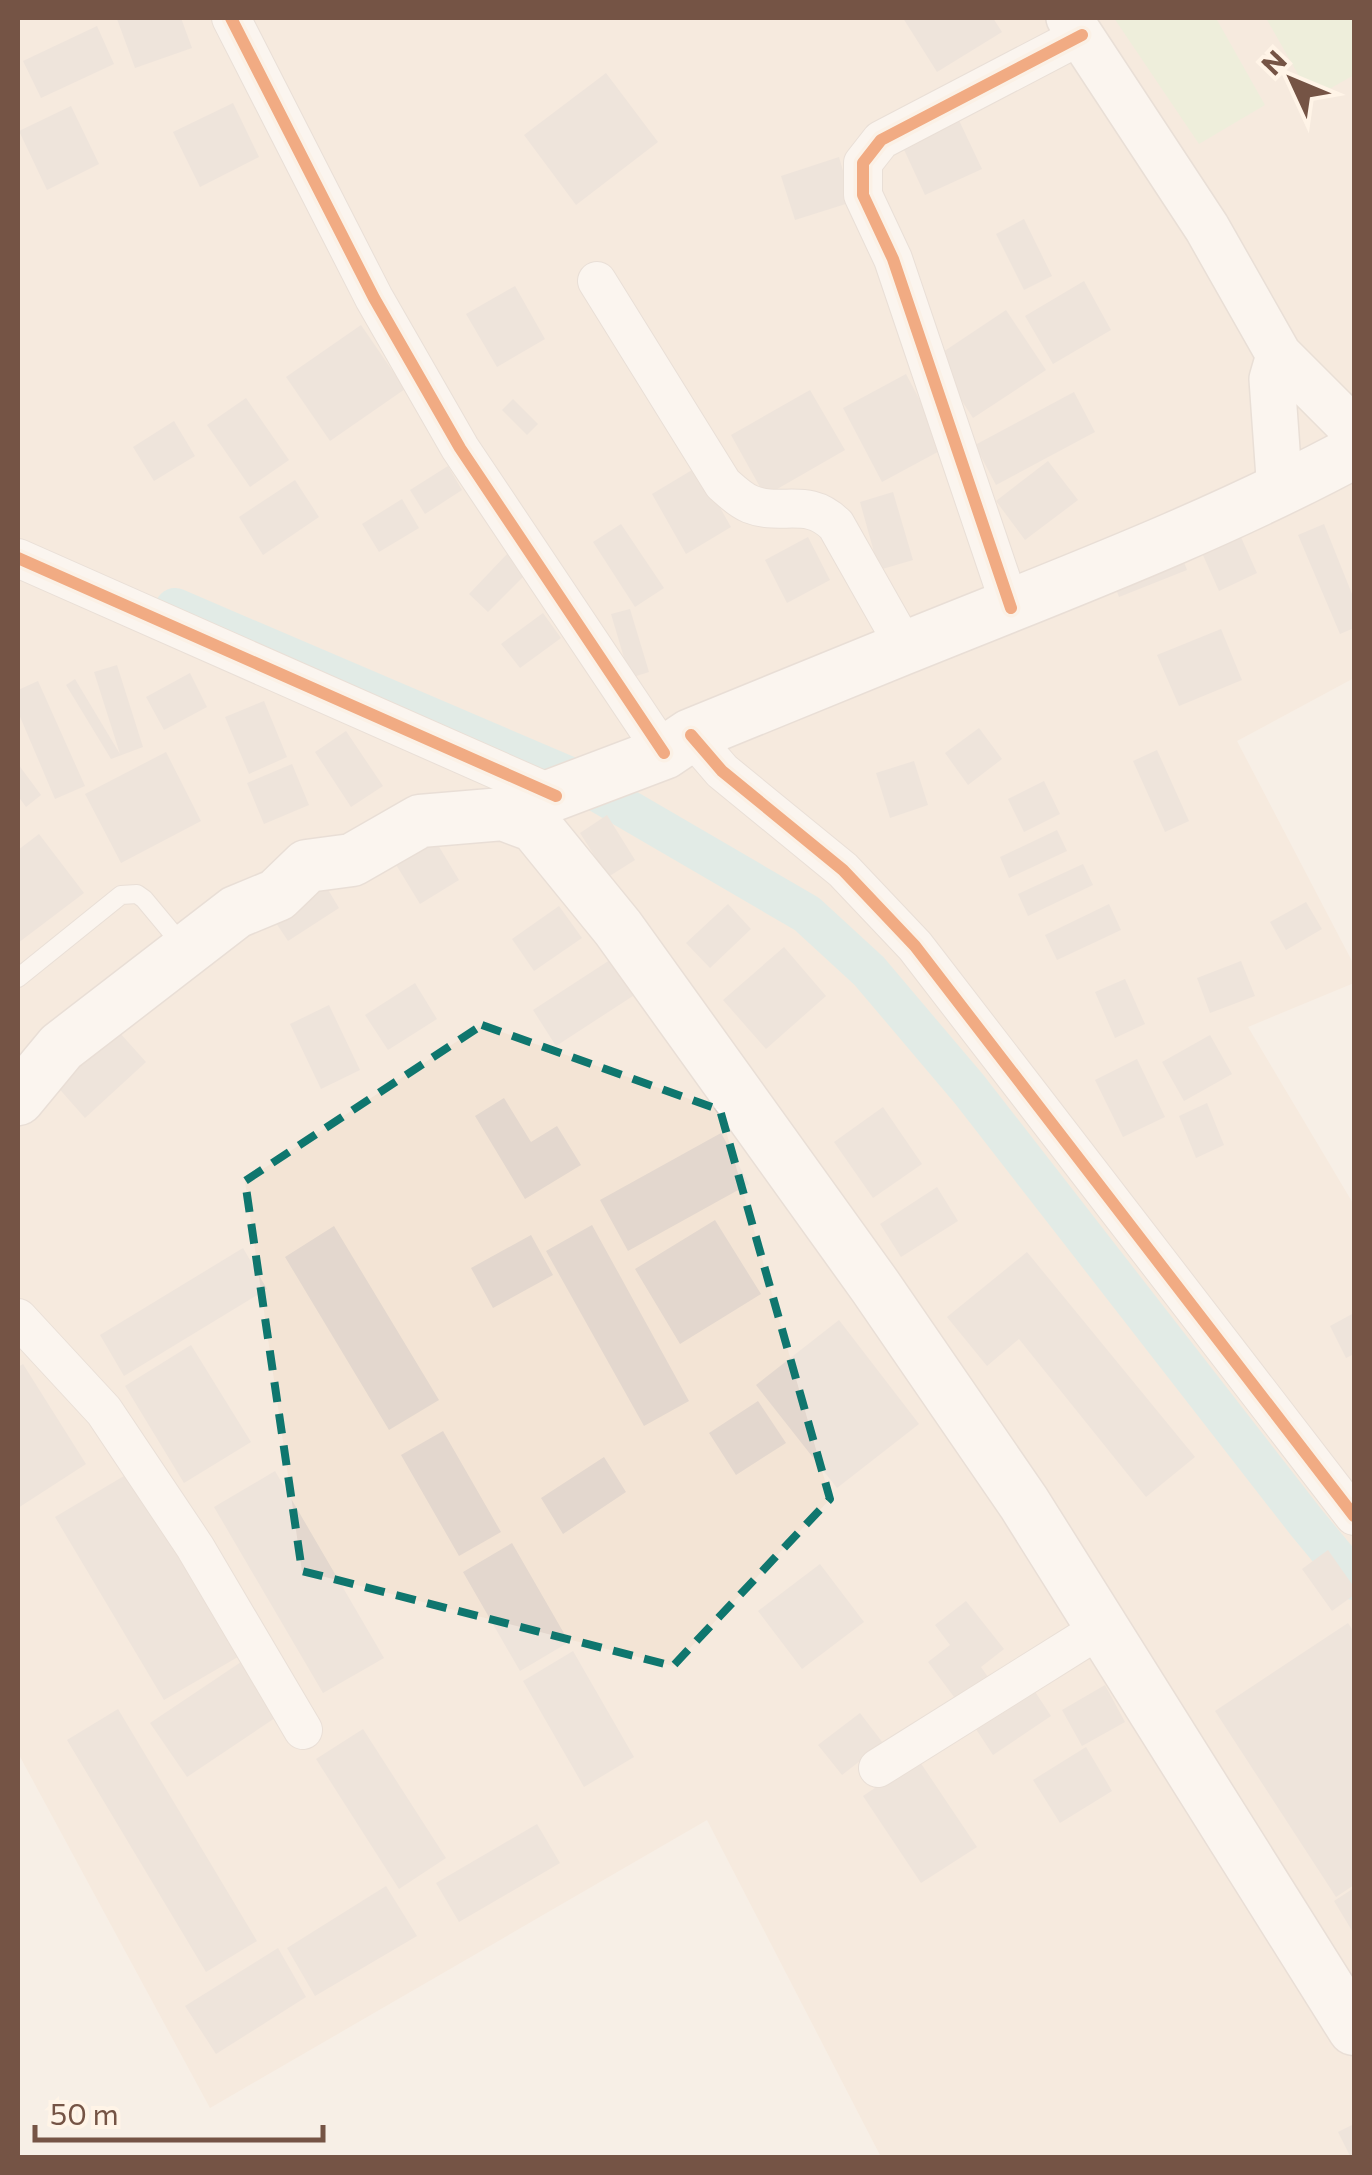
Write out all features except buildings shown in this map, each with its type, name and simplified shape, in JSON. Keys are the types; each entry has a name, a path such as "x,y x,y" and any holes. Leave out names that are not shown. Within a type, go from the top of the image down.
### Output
{"main road":[{"path":"18,1098 61,1047 236,912 277,896 307,866 352,860 420,820 503,814 556,796 905,647 1012,608 1280,492 1354,452"},
{"path":"503,814 535,826 641,959 875,1286 1024,1503 1354,2029"}],"street":[{"path":"230,18 374,298 460,448 662,751 722,771 843,870 915,946 1354,1516"},
{"path":"1012,608 893,259 863,195 860,178 867,154 881,140 1075,26 1206,228 1279,355 1354,430"},
{"path":"597,281 723,484 750,504 813,508 836,524 905,647"},
{"path":"1279,355 1272,378 1280,492"},
{"path":"18,558 556,796"},
{"path":"18,1318 104,1410 194,1547 303,1730"},
{"path":"878,1768 1103,1627"}],"lane":[{"path":"18,978 122,894 137,894 144,899 186,950"}],"highlighted area":[{"path":"482,1025 720,1110 830,1499 673,1666 302,1571 245,1181"}],"shaded area":[{"path":"18,18 1354,18 1354,678 1237,741 1354,965 1354,983 1248,1027 1354,1205 1354,2157 881,2157 707,1820 210,2108 18,1753"}],"green space":[{"path":"1114,18 1216,18 1265,105 1199,144"},
{"path":"1266,18 1354,18 1354,75 1312,99"}],"waterway":[{"path":"175,608 577,780 807,914 869,971 969,1089 1354,1580"}],"cycle path":[{"path":"231,18 374,298 460,448 664,753"},
{"path":"1011,608 893,259 863,195 863,163 881,140 1082,35"},
{"path":"18,558 556,796"},
{"path":"691,735 722,771 843,870 915,946 1354,1516"}]}
